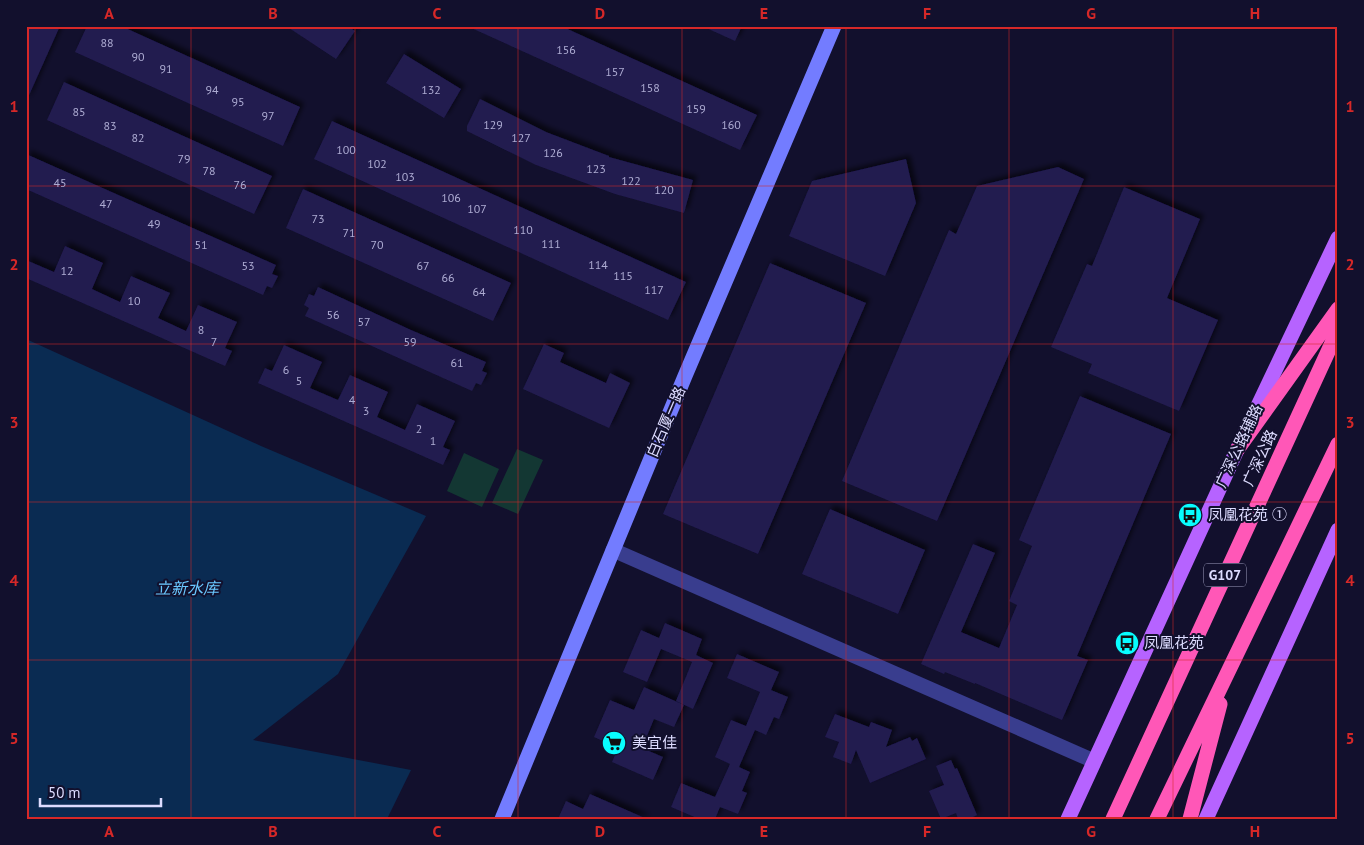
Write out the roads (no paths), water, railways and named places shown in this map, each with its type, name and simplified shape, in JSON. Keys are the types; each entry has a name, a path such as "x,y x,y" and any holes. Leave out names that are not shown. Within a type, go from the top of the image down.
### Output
{"highway":[{"path":"1237,450 1338,309"},
{"name":"广深公路","path":"1113,819 1338,330"},
{"name":"G107","path":"1157,819 1338,444"},
{"path":"1190,819 1228,671"}],"main road":[{"name":"广深公路辅路","path":"1068,819 1237,450 1338,238"},
{"path":"1206,819 1338,530"}],"street":[{"name":"白石厦一路","path":"502,819 834,26"},
{"path":"613,550 1094,761"}],"water":[{"name":"立新水库","path":"26,339 261,446 426,516 338,674 253,740 411,770 387,819 26,819"}],"place":[{"name":"凤凰花苑 ①","path":"1190,515"},
{"name":"凤凰花苑","path":"1127,643"},
{"name":"美宜佳","path":"614,743"}]}
